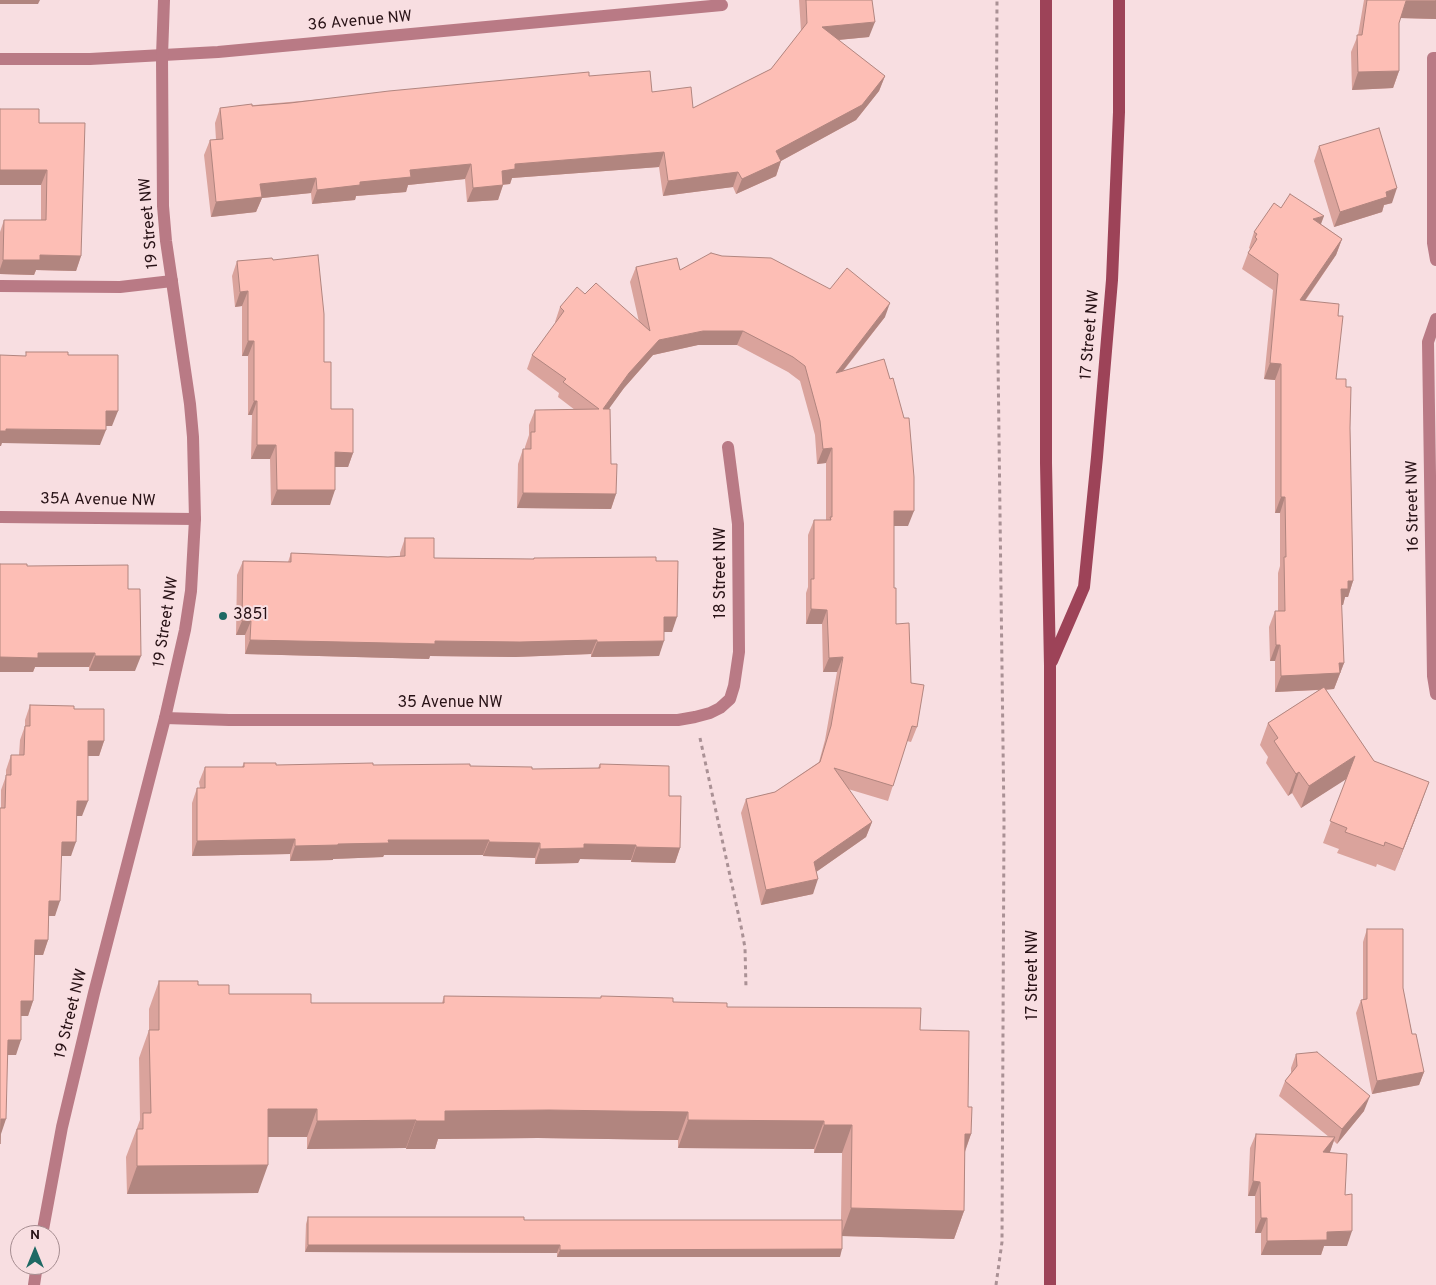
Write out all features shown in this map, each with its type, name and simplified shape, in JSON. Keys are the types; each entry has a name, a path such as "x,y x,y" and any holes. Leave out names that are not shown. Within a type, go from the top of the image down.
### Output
{"main road":[{"name":"17 Street NW","path":"1046,0 1046,463 1050,666 1050,1285"},
{"name":"17 Street NW","path":"1050,666 1084,587 1098,457 1112,280 1119,112 1119,0"}],"street":[{"name":"19 Street NW","path":"44,1225 62,1127 165,718 185,630 191,591 195,519 190,404 163,206 162,56 164,0"},
{"name":"36 Avenue NW","path":"0,59 90,59 162,56 722,5"},
{"path":"1436,58 1433,58 1433,243 1436,260"},
{"path":"0,286 120,287 172,281"},
{"name":"16 Street NW","path":"1436,319 1428,342 1433,502 1433,676 1436,694"},
{"name":"18 Street NW","path":"728,447 738,524 739,652 730,699"},
{"name":"35A Avenue NW","path":"0,517 195,519"},
{"name":"35 Avenue NW","path":"165,718 230,720 678,720 695,718 720,708 730,699"}],"path":[{"path":"996,1285 1002,1242 1004,850 996,206 997,0"},
{"path":"695,718 742,930 745,948 746,988"}],"building":[{"path":"806,0 872,0 875,22 822,27 885,76 862,105 776,151 781,161 742,179 738,172 668,181 664,152 515,164 515,169 502,171 503,185 473,188 471,164 410,170 411,177 360,182 360,185 317,190 316,178 260,184 262,197 216,202 210,140 223,139 220,108 252,104 252,106 290,103 389,91 589,72 589,76 650,71 652,92 691,87 693,108 771,69 807,23"},
{"path":"1367,0 1436,0 1406,1 1399,23 1399,71 1358,72 1357,35 1362,35"},
{"path":"0,109 39,109 39,123 85,123 81,256 40,255 40,260 3,260 4,220 46,220 47,170 0,170"},
{"path":"1379,128 1397,188 1386,192 1387,197 1340,212 1319,146"},
{"path":"1290,194 1324,216 1313,219 1342,239 1300,300 1339,304 1338,316 1343,316 1336,379 1346,379 1346,387 1351,387 1353,581 1348,581 1348,589 1341,589 1344,663 1339,663 1340,673 1281,676 1280,645 1276,645 1275,611 1285,611 1285,497 1281,497 1281,364 1270,363 1278,274 1248,253 1257,239 1255,237 1257,234 1254,232 1274,203 1281,208"},
{"path":"711,253 722,256 771,258 830,289 847,268 890,303 836,373 884,359 890,379 893,378 904,418 909,418 914,477 914,511 894,511 894,588 896,588 896,624 909,623 911,683 924,685 917,727 912,726 893,786 834,768 872,822 814,862 818,879 766,890 746,799 775,792 820,762 831,726 843,657 829,658 827,610 811,609 811,579 814,579 814,520 831,520 830,517 832,517 832,448 823,449 820,421 805,366 793,357 743,331 703,331 659,340 629,373 603,409 610,409 611,464 617,464 616,494 523,493 523,449 531,449 531,432 535,432 535,410 599,409 563,382 566,379 532,355 564,311 560,307 577,287 585,294 596,283 650,331 636,267 677,258 680,270"},
{"path":"318,255 324,314 324,362 331,362 331,409 353,409 353,453 335,452 335,490 277,490 276,445 257,445 257,401 254,401 254,341 248,341 248,291 240,292 237,261 272,258 273,260"},
{"path":"26,352 68,352 68,355 118,355 118,411 106,411 106,430 6,429 6,431 0,431 0,355 26,356"},
{"path":"405,538 434,538 434,558 656,557 656,561 678,561 677,617 664,617 664,641 435,641 435,644 250,640 251,621 242,621 243,561 291,562 291,553 405,556"},
{"path":"0,564 27,564 27,566 128,565 128,589 140,589 141,656 95,656 95,653 38,653 38,658 0,657"},
{"path":"1324,687 1374,761 1429,782 1403,849 1385,842 1384,846 1345,832 1347,828 1330,821 1355,756 1309,786 1299,772 1296,774 1274,741 1278,738 1268,723"},
{"path":"30,705 74,706 74,709 104,709 104,741 88,741 88,801 77,801 76,842 62,842 60,901 49,901 48,940 35,940 33,1001 21,1001 21,1040 8,1040 6,1119 1,1119 0,1144 0,808 5,808 6,775 11,775 11,755 24,755 25,726 30,726"},
{"path":"244,763 276,763 276,765 470,764 470,766 532,767 532,769 600,768 600,764 669,766 669,796 681,796 680,848 584,844 584,848 540,849 540,843 489,842 489,840 388,840 389,843 295,846 295,839 197,841 197,788 205,788 205,767 244,767"},
{"path":"1367,929 1403,929 1403,988 1412,1034 1416,1034 1424,1072 1377,1081 1361,1000 1367,999"},
{"path":"159,981 198,981 198,985 229,985 229,994 311,994 311,1003 444,1003 444,996 601,998 601,996 673,998 673,1002 727,1003 727,1007 921,1008 920,1030 969,1031 968,1107 972,1107 971,1134 965,1134 964,1211 851,1208 852,1125 824,1125 824,1121 688,1120 688,1112 445,1111 445,1121 317,1121 317,1109 268,1109 268,1165 137,1166 137,1129 143,1129 143,1113 151,1113 149,1030 159,1030"},
{"path":"1317,1052 1370,1096 1342,1129 1285,1081 1297,1066 1296,1054"},
{"path":"1256,1134 1335,1137 1323,1152 1347,1154 1345,1195 1352,1194 1352,1231 1327,1232 1327,1240 1267,1241 1267,1218 1261,1218 1260,1182 1253,1181"},
{"path":"308,1217 524,1217 524,1220 842,1220 842,1249 560,1250 560,1245 308,1245"}],"place":[{"name":"3851","path":"223,616"}]}
